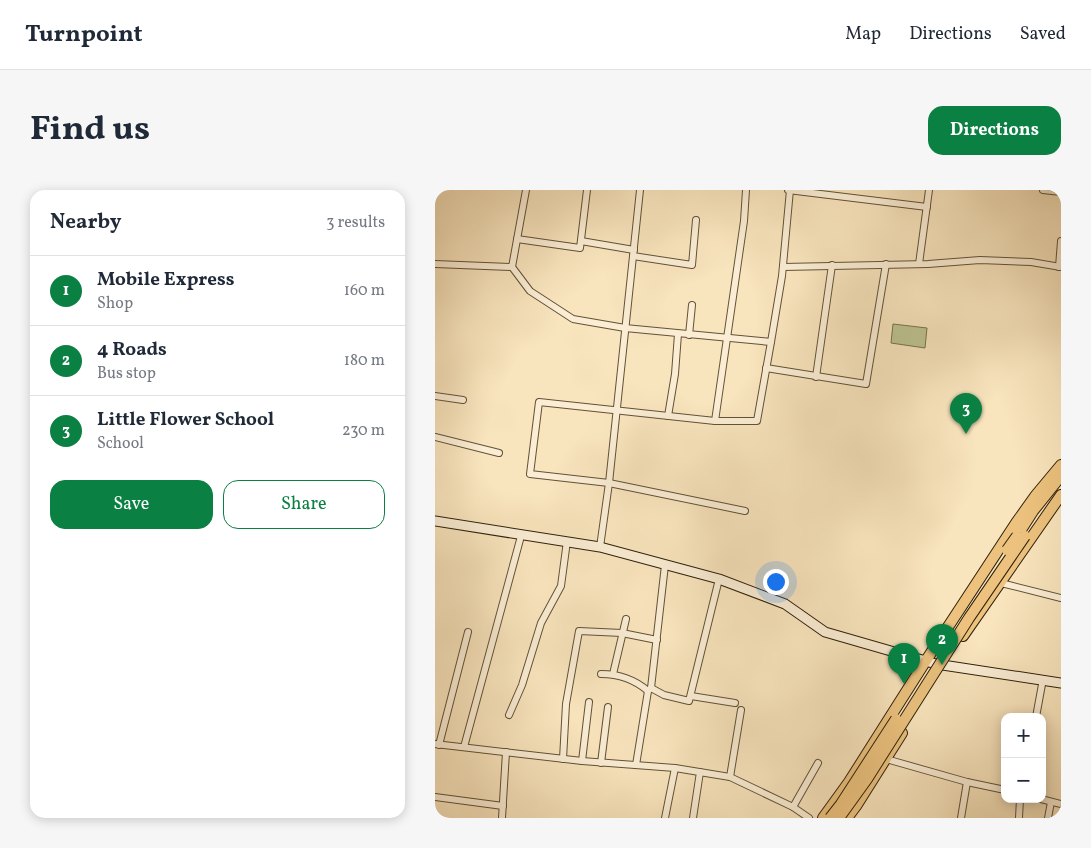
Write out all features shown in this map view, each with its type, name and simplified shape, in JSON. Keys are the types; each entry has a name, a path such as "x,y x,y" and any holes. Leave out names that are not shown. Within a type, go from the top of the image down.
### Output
{"main road":[{"path":"823,818 849,782 1016,523 1061,464"},
{"path":"830,818 1017,536 1061,476"},
{"path":"839,818 867,779 969,618 1061,488"},
{"path":"847,818 886,759 941,665 1001,583 1061,495"}],"street":[{"path":"526,190 512,267 530,291 573,319 625,328 771,342"},
{"path":"517,239 580,248 587,190"},
{"path":"600,547 609,483 641,190"},
{"path":"715,421 744,221 746,190"},
{"path":"745,511 609,483 530,474 539,402 715,421 757,421 783,267 789,190 927,207"},
{"path":"919,264 929,190"},
{"path":"1043,190 1061,192"},
{"path":"581,241 692,265 696,220"},
{"path":"783,267 919,264 979,260 1031,262 1060,267 1061,241"},
{"path":"435,264 512,267"},
{"path":"767,368 866,384 886,264"},
{"path":"816,377 832,265"},
{"path":"689,335 692,305"},
{"path":"668,416 675,374 678,334"},
{"path":"435,396 463,400"},
{"path":"435,437 499,453"},
{"path":"435,521 600,547 719,579 785,604 825,632 925,662 1061,683"},
{"path":"464,747 521,536"},
{"path":"509,715 522,685 541,623 561,586 567,541"},
{"path":"636,765 657,640 665,566"},
{"path":"601,674 613,674 637,682 664,695 689,701 719,579"},
{"path":"1001,583 1061,598"},
{"path":"613,674 626,619"},
{"path":"563,759 566,704 579,631 622,633 657,640"},
{"path":"468,632 437,744 582,762 675,768 730,777 793,807 809,818"},
{"path":"1037,713 1043,680"},
{"path":"691,696 735,703"},
{"path":"582,762 589,702"},
{"path":"601,763 609,707"},
{"path":"730,777 741,710"},
{"path":"502,818 506,752"},
{"path":"886,759 967,782 1001,789"},
{"path":"793,807 818,763"},
{"path":"665,818 675,768"},
{"path":"693,818 700,772"},
{"path":"961,818 967,782"},
{"path":"435,797 503,806"},
{"path":"1046,800 1061,804"},
{"path":"1048,818 1051,802"},
{"path":"1019,818 1020,803"}],"green space":[{"path":"893,324 927,328 925,348 891,343"}],"place":[{"name":"Little Flower School","path":"966,434"},
{"name":"4 Roads","path":"942,665"},
{"name":"Mobile Express","path":"904,684"}]}
